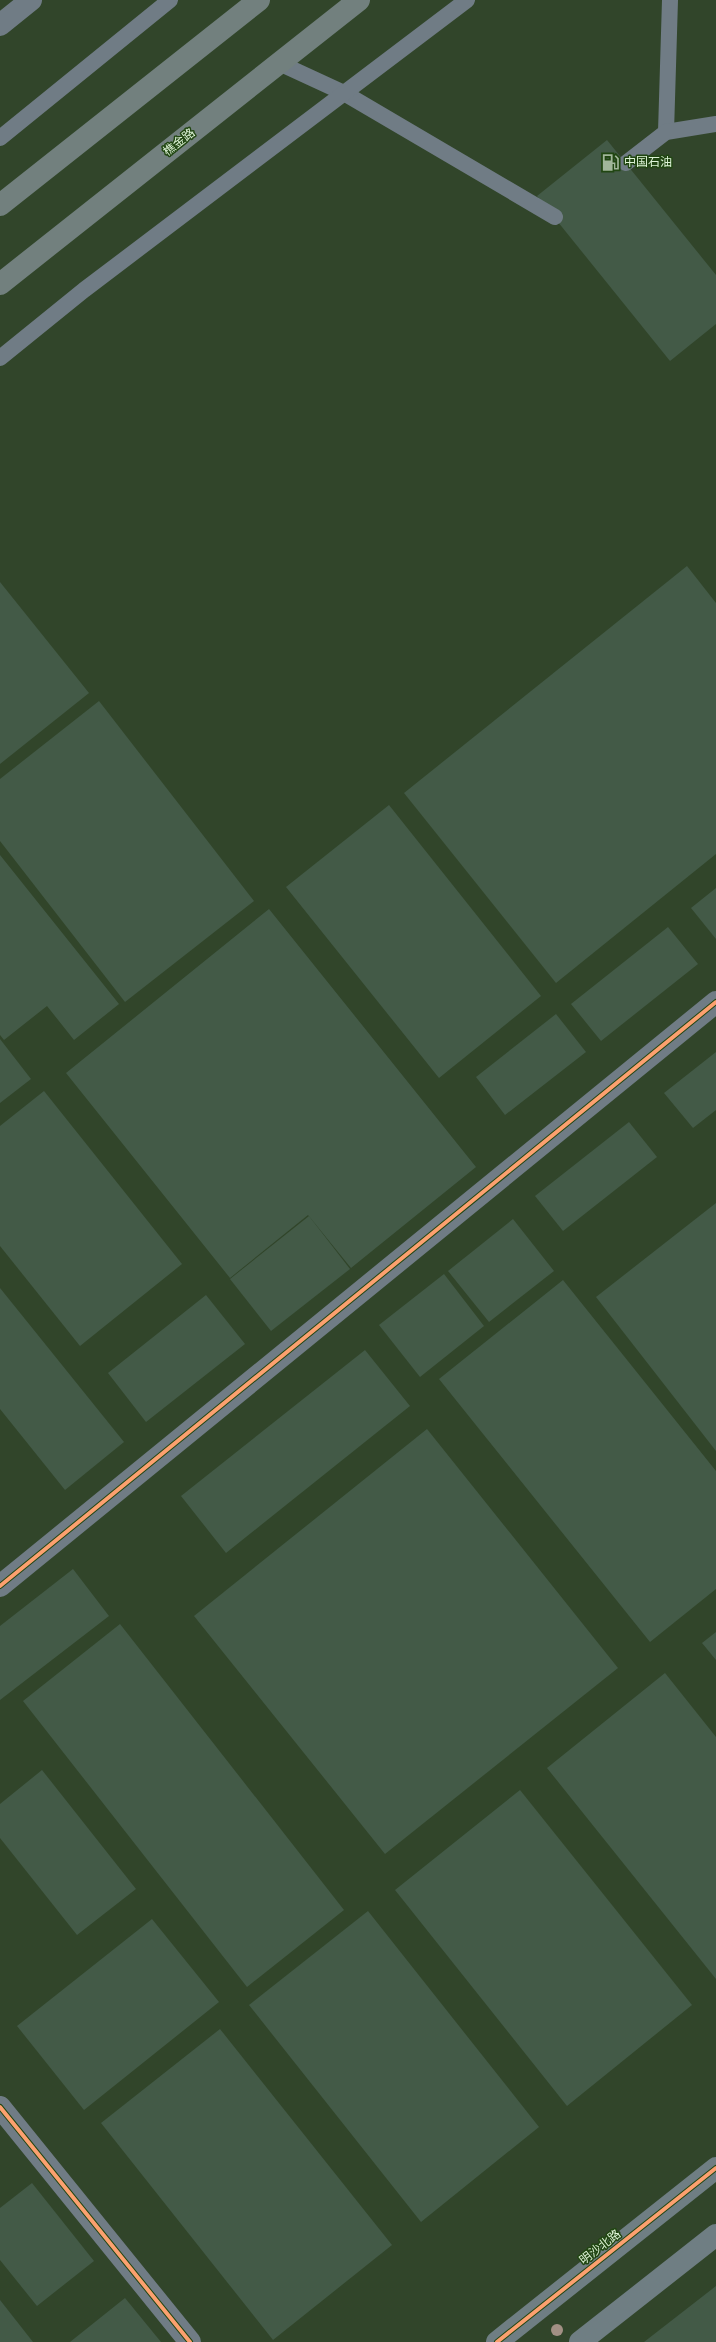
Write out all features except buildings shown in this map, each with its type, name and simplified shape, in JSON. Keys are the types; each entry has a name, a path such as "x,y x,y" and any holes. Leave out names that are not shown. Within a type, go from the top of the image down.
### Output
{"highway":[{"path":"0,205 259,0"},
{"name":"樵金路","path":"0,284 359,0"}],"street":[{"path":"0,25 31,0"},
{"path":"0,1586 716,1002"},
{"path":"0,2107 190,2342"},
{"name":"明沙北路","path":"497,2342 713,2175"},
{"path":"580,2342 716,2235"}],"lane":[{"path":"0,138 170,0"},
{"path":"0,358 84,290 467,0"},
{"path":"666,132 670,0"},
{"path":"279,63 344,93 554,217"},
{"path":"626,163 666,132 716,124"}],"cycle path":[{"path":"0,1586 716,1002"},
{"path":"0,2107 190,2342"},
{"path":"497,2342 716,2168"}],"place":[{"name":"中国石油","path":"611,162"}]}
